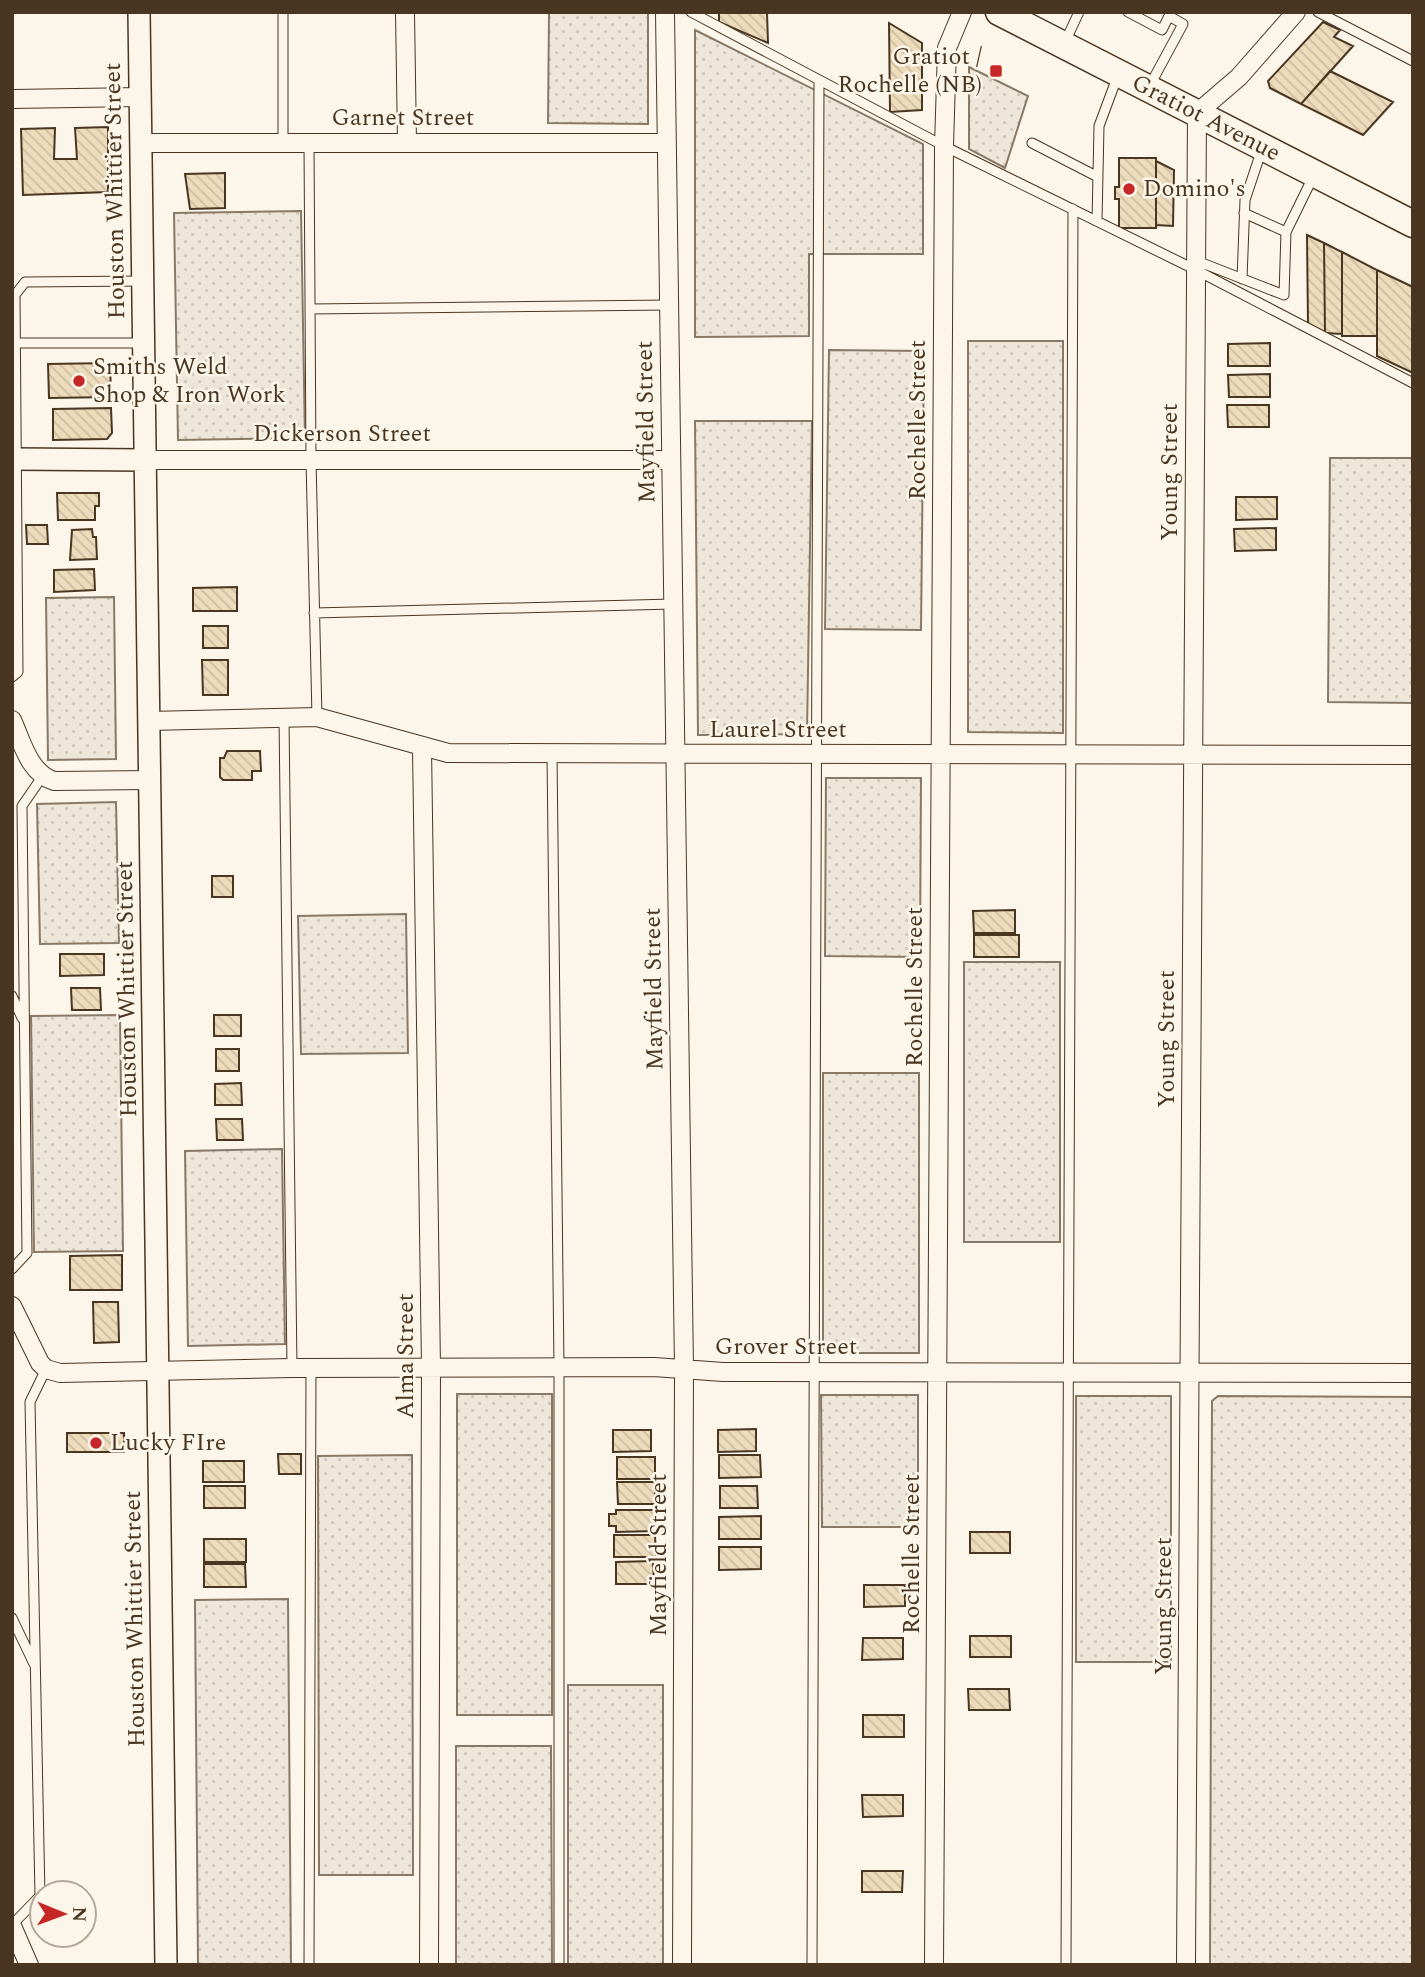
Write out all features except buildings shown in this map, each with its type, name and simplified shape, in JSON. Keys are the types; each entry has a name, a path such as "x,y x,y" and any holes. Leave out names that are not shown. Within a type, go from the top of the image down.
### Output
{"main road":[{"name":"Gratiot Avenue","path":"999,12 1413,224"}],"street":[{"name":"Houston Whittier Street","path":"139,12 166,1965"},
{"path":"405,12 407,143"},
{"name":"Mayfield Street","path":"665,12 684,1369 682,1965"},
{"name":"Rochelle Street","path":"934,1965 944,146 947,48 962,12"},
{"path":"1197,113 1239,77 1296,12"},
{"path":"12,99 140,97"},
{"name":"Young Street","path":"1186,1965 1197,113"},
{"name":"Garnet Street","path":"141,143 666,143"},
{"name":"Dickerson Street","path":"14,459 671,460"},
{"name":"Laurel Street","path":"149,720 317,717 448,754 1413,755"},
{"path":"12,720 35,769 42,777 54,781 150,780"},
{"name":"Alma Street","path":"422,747 431,1368 429,1965"},
{"path":"12,1306 31,1349 46,1369"},
{"name":"Grover Street","path":"46,1369 60,1373 159,1369 559,1367 816,1372 1413,1373"},
{"path":"12,1925 29,1965"}],"lane":[{"path":"283,12 283,143"},
{"path":"691,12 944,146 1196,266 1413,383"},
{"path":"1063,45 1079,12"},
{"path":"1128,12 1142,17 1162,30 1170,14 1183,24 1149,88"},
{"path":"1318,12 1413,61"},
{"path":"1097,221 1098,126 1119,73"},
{"path":"812,1965 819,80"},
{"path":"309,143 311,460 317,717"},
{"path":"1032,143 1098,177"},
{"path":"1242,279 1245,200 1263,148"},
{"path":"1196,266 1284,295 1286,232 1315,174"},
{"path":"1066,1965 1073,209"},
{"path":"1244,213 1286,232"},
{"path":"12,677 18,672 13,293 25,282 143,281"},
{"path":"310,309 668,305"},
{"path":"14,343 144,343"},
{"path":"314,613 673,604"},
{"path":"284,718 292,1368"},
{"path":"552,754 559,1367 559,1965"},
{"path":"12,1269 27,1253 22,806 42,777"},
{"path":"12,996 24,1022"},
{"path":"309,1965 311,1368"},
{"path":"12,1925 40,1896 30,1402 46,1369"},
{"path":"12,1618 35,1667"}],"shaded area":[{"path":"549,12 648,12 648,124 548,123"},
{"path":"695,30 923,144 923,254 809,254 809,336 695,337"},
{"path":"969,67 1028,96 1005,168 969,149"},
{"path":"301,211 305,438 178,440 174,213"},
{"path":"968,341 1063,341 1063,733 968,732"},
{"path":"829,350 924,351 921,630 825,629"},
{"path":"695,421 812,421 807,734 698,735"},
{"path":"1330,458 1413,458 1413,703 1328,702"},
{"path":"114,597 116,759 48,760 46,598"},
{"path":"826,778 921,778 920,957 825,956"},
{"path":"116,802 119,943 40,944 37,804"},
{"path":"406,914 408,1053 301,1054 298,916"},
{"path":"964,962 1060,962 1060,1242 964,1242"},
{"path":"120,1015 123,1251 34,1252 31,1016"},
{"path":"823,1073 919,1073 919,1353 823,1353"},
{"path":"282,1149 285,1344 188,1346 185,1151"},
{"path":"457,1394 552,1394 552,1715 457,1715"},
{"path":"821,1395 918,1395 918,1527 822,1527"},
{"path":"1076,1396 1171,1396 1171,1662 1076,1662"},
{"path":"1218,1396 1413,1397 1413,1965 1210,1965 1212,1401"},
{"path":"412,1455 413,1875 319,1875 318,1456"},
{"path":"288,1599 291,1965 198,1965 195,1600"},
{"path":"568,1685 663,1685 663,1965 568,1965"},
{"path":"456,1746 551,1746 552,1965 456,1965"}],"place":[{"name":"Gratiot / Rochelle (NB)","path":"996,71"},
{"name":"Domino's","path":"1129,189"},
{"name":"Smiths Weld Shop & Iron Work","path":"79,381"},
{"name":"Lucky FIre","path":"96,1443"}]}
